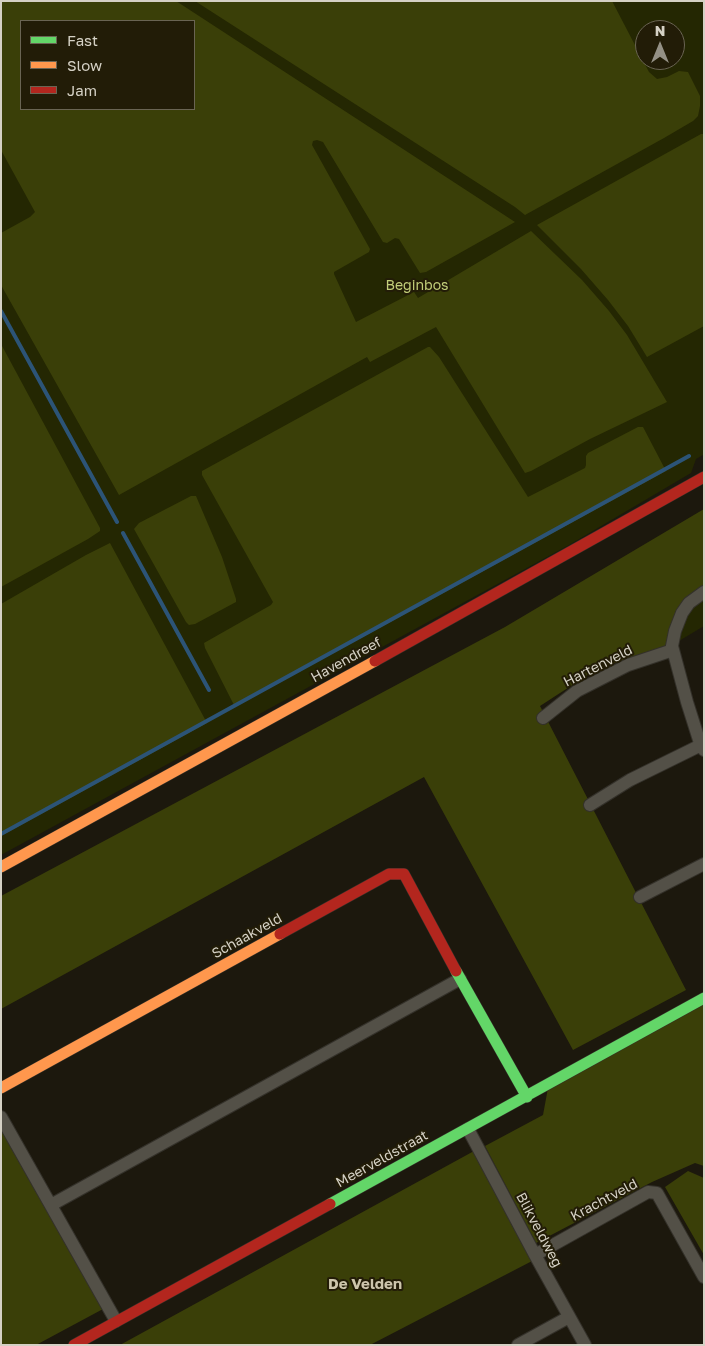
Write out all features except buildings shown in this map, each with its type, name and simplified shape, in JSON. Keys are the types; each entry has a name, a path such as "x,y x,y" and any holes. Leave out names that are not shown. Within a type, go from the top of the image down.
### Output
{"street":[{"name":"Havendreef","path":"1,867 554,562 704,477"},
{"path":"590,805 630,780 703,748 673,650 673,639 682,613 689,603 704,592"},
{"name":"Hartenveld","path":"543,718 577,691 628,665 673,650"},
{"path":"640,897 704,864"},
{"name":"Schaakveld","path":"1,1088 389,874 397,872 404,874 460,979 527,1097"},
{"path":"51,1205 460,979"},
{"name":"Meerveldstraat","path":"74,1345 704,998"},
{"path":"1,1117 116,1321"},
{"name":"Blikveldweg","path":"468,1129 534,1255 585,1345"},
{"name":"Krachtveld","path":"534,1255 648,1192 658,1193 704,1277"},
{"path":"518,1345 570,1317"}],"green space":[{"path":"1,1 176,1 515,222 426,272 420,273 399,239 395,238 387,243 383,242 323,142 313,141 312,145 370,249 369,252 334,272 356,322 414,292 418,298 531,231 582,280 609,311 627,335 667,402 525,473 436,327 370,362 367,357 119,495 1,285 1,233 30,217 35,212 1,150"},
{"name":"Beginbos","path":"9,1 704,1 704,456 696,459 691,473 569,545 1,855 1,5"},
{"path":"195,1 612,1 635,45 635,70 648,70 657,79 667,77 679,71 688,72 700,96 698,116 664,138 525,215"},
{"path":"704,134 704,326 647,357 628,326 608,300 581,269 537,225"},
{"path":"1,344 100,531 1,587"},
{"path":"428,347 439,357 528,497 585,468 588,453 638,427 643,427 666,471 235,707 204,643 271,605 273,602 202,475 202,471"},
{"path":"191,496 196,496 222,557 236,602 195,624 189,625 134,529 139,523"},
{"path":"704,509 704,587 668,645 597,669 540,706 686,990 573,1050 424,777 1,1009 1,896 505,627"},
{"path":"110,543 207,723 1,836 1,604"},
{"path":"704,598 704,626 679,641 683,620 691,607"},
{"path":"704,1004 704,1166 695,1163 652,1182 536,1243 485,1146 543,1115 548,1088"},
{"path":"1,1120 103,1309 36,1345 3,1345 1,1342"},
{"path":"474,1151 534,1260 370,1345 120,1345"},
{"path":"688,1171 704,1178 704,1255 665,1187"}],"waterway":[{"path":"1,311 117,522"},
{"path":"1,834 689,456"},
{"path":"123,533 209,690"}],"traffic: fast":[{"path":"456,971 527,1097"},
{"path":"330,1204 704,998"}],"traffic: slow":[{"path":"1,867 375,661"},
{"path":"1,1088 280,934"}],"traffic: jam":[{"path":"375,661 704,477"},
{"path":"280,934 389,874 404,874 456,971"},
{"path":"74,1345 330,1204"}],"district":[{"name":"De Velden","path":"365,1284"}]}
